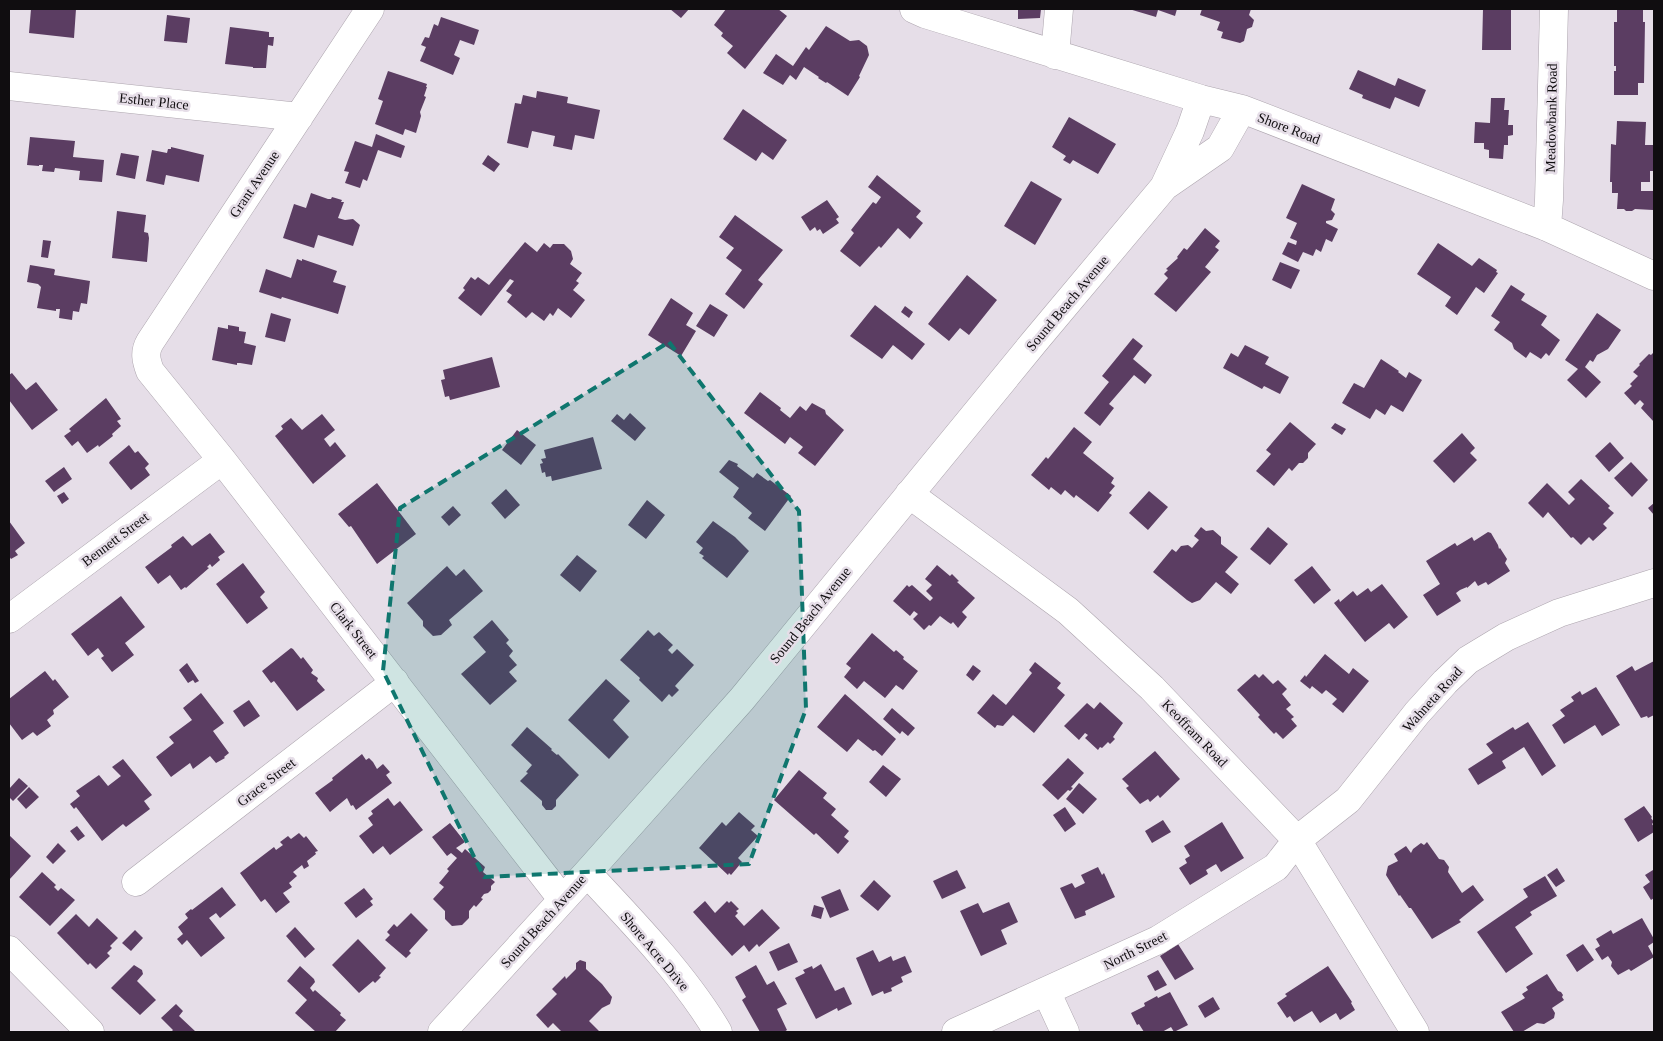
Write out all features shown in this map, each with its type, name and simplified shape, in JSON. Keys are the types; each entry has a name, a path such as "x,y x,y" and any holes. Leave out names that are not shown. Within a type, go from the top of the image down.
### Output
{"street":[{"name":"Grant Avenue","path":"146,362 146,349 150,342 370,9"},
{"name":"Shore Road","path":"914,9 1054,55 1201,99 1242,109 1547,227 1654,276"},
{"path":"1054,55 1059,9"},
{"name":"Meadowbank Road","path":"1547,227 1550,181 1554,9"},
{"name":"Esther Place","path":"9,86 299,117"},
{"name":"Sound Beach Avenue","path":"442,1032 587,873 742,698 1164,187 1190,131 1201,99"},
{"name":"Sound Beach Avenue","path":"1164,187 1220,148 1242,109"},
{"name":"Clark Street","path":"146,362 150,371 222,460 562,899"},
{"name":"Bennett Street","path":"9,619 222,460"},
{"name":"Keoffram Road","path":"909,494 1068,611 1152,688 1297,840 1415,1032"},
{"name":"Wahneta Road","path":"1297,840 1348,800 1417,713 1444,682 1468,660 1506,637 1559,613 1654,583"},
{"name":"Grace Street","path":"136,882 395,682"},
{"name":"North Street","path":"956,1032 1158,940 1276,866 1297,840"},
{"name":"Shore Acre Drive","path":"587,873 683,982 718,1032"},
{"path":"9,950 90,1032"},
{"path":"1046,990 1065,1032"}],"highlighted area":[{"path":"669,342 799,511 806,709 749,864 484,877 383,671 400,508"}],"building":[{"path":"31,9 76,9 74,38 29,33"},
{"path":"670,9 689,9 681,18"},
{"path":"726,9 778,9 787,16 745,69 727,53 733,46 721,36 723,33 714,25"},
{"path":"1018,9 1041,9 1040,18 1018,19"},
{"path":"1129,9 1177,9 1175,16 1158,10 1156,17"},
{"path":"1202,9 1251,9 1249,15 1254,20 1252,27 1247,29 1244,41 1240,43 1221,38 1223,32 1217,30 1220,22 1200,15"},
{"path":"1483,9 1511,9 1511,50 1482,50"},
{"path":"1617,9 1643,9 1643,22 1645,22 1644,83 1638,83 1638,95 1614,95 1614,71 1616,71 1616,66 1614,66 1614,22 1617,22"},
{"path":"167,15 190,18 187,43 164,41"},
{"path":"441,17 479,30 474,45 460,40 454,55 460,58 453,75 420,61 426,47 421,45 425,37 429,38 434,24 438,26"},
{"path":"826,26 850,41 859,40 867,46 869,55 860,77 848,96 804,67 796,80 790,75 783,85 763,73 776,54 793,66 806,47 809,50"},
{"path":"230,27 269,32 269,37 274,37 273,46 268,45 266,68 225,64"},
{"path":"1358,70 1395,86 1398,78 1426,90 1419,107 1395,97 1390,109 1362,98 1363,95 1349,89"},
{"path":"388,71 427,84 424,96 426,97 420,112 421,116 416,133 405,129 403,135 375,124 383,101 378,99"},
{"path":"537,91 568,97 567,103 600,110 594,139 575,135 572,150 553,146 555,136 532,131 528,148 507,143 515,103 521,104 523,95 536,98"},
{"path":"1491,98 1505,98 1504,110 1509,110 1508,125 1513,125 1513,135 1508,136 1508,145 1504,145 1503,159 1489,158 1489,150 1484,149 1484,143 1474,143 1475,122 1490,123"},
{"path":"743,109 787,140 773,160 762,152 756,161 723,139"},
{"path":"1069,117 1116,144 1098,174 1073,160 1070,164 1063,160 1066,156 1052,147"},
{"path":"1617,121 1646,122 1645,145 1654,145 1653,171 1650,171 1650,182 1641,182 1641,191 1653,191 1653,210 1635,209 1626,211 1624,209 1617,209 1618,193 1612,193 1612,182 1610,182 1611,144 1616,145"},
{"path":"376,134 405,146 401,158 378,150 367,181 363,179 360,188 345,183 349,172 344,171 355,141 372,147"},
{"path":"30,137 75,141 73,157 104,160 102,182 79,180 80,171 55,168 54,172 42,171 43,165 27,165"},
{"path":"171,147 204,155 199,182 166,175 164,185 146,181 152,150 167,153"},
{"path":"121,153 139,156 135,179 116,175"},
{"path":"488,155 500,164 494,172 482,164"},
{"path":"877,175 921,211 916,217 923,223 910,239 898,228 881,248 879,246 860,267 840,251 854,233 851,230 873,202 876,204 881,197 868,187"},
{"path":"1031,181 1062,199 1035,245 1004,226"},
{"path":"1302,184 1335,199 1331,210 1335,214 1332,220 1326,221 1326,223 1338,229 1332,242 1326,239 1321,252 1316,249 1313,256 1303,252 1298,262 1282,254 1288,242 1296,245 1297,241 1290,238 1297,223 1286,218"},
{"path":"311,193 328,199 332,197 344,202 338,218 345,220 353,219 360,225 353,246 318,235 314,248 283,238 294,204 306,208"},
{"path":"827,200 839,217 836,219 839,223 823,234 820,229 817,231 815,227 810,231 801,217"},
{"path":"117,211 146,215 144,232 148,233 149,238 147,262 112,258"},
{"path":"735,215 783,250 758,280 763,284 744,309 725,294 742,270 726,258 734,248 719,237"},
{"path":"1205,228 1220,241 1215,247 1219,250 1205,267 1211,272 1176,312 1154,294 1168,278 1164,274 1168,270 1166,269 1178,258 1184,248 1187,250"},
{"path":"43,240 51,241 48,258 41,257"},
{"path":"525,242 537,252 544,243 550,248 553,244 564,244 571,251 573,259 570,264 582,273 576,281 579,283 573,290 585,300 571,318 558,308 553,316 550,313 544,321 532,312 526,318 507,302 512,295 506,291 514,281 510,279 481,316 458,298 465,290 463,288 471,277 475,280 478,277 489,285"},
{"path":"1438,243 1472,266 1479,258 1497,270 1496,272 1498,273 1484,293 1476,287 1457,315 1445,306 1451,297 1417,274"},
{"path":"297,259 337,271 333,282 346,286 338,314 259,292 266,269 291,278"},
{"path":"1280,262 1300,270 1291,289 1272,280"},
{"path":"30,265 54,269 54,275 90,281 87,304 81,303 79,312 73,311 72,320 59,318 60,309 56,309 56,311 37,308 41,287 38,284 27,282"},
{"path":"967,275 997,300 969,335 960,328 949,341 928,324"},
{"path":"1511,285 1525,294 1521,300 1547,316 1541,325 1560,340 1549,356 1546,353 1541,359 1530,352 1526,358 1514,349 1512,343 1494,330 1500,322 1491,316"},
{"path":"671,298 693,313 686,325 696,331 681,356 648,335"},
{"path":"710,304 728,315 714,337 696,326"},
{"path":"875,305 925,344 912,360 893,345 882,359 850,336"},
{"path":"905,306 913,312 909,318 901,312"},
{"path":"271,313 291,319 285,342 265,337"},
{"path":"1597,313 1621,330 1608,349 1597,355 1593,362 1590,360 1585,367 1601,382 1586,398 1567,380 1578,369 1565,360"},
{"path":"228,325 239,327 239,331 246,332 244,343 256,346 252,365 237,363 237,365 212,360 218,327 228,329"},
{"path":"1133,338 1143,346 1133,359 1152,375 1145,384 1134,375 1109,404 1114,408 1100,426 1084,413 1109,382 1102,376"},
{"path":"1245,345 1269,357 1265,364 1289,377 1280,394 1264,386 1262,389 1223,368 1231,353 1238,357"},
{"path":"1653,353 1654,422 1641,408 1644,404 1640,400 1635,405 1624,393 1632,386 1630,384 1638,376 1633,372 1649,354"},
{"path":"492,357 500,387 450,400 449,396 445,397 441,380 445,379 443,370"},
{"path":"1381,359 1406,378 1409,372 1422,380 1403,412 1391,405 1385,415 1376,409 1370,419 1342,403 1354,383 1364,388"},
{"path":"12,373 26,390 36,382 58,410 32,430 9,400 9,375"},
{"path":"760,392 781,408 780,410 790,418 800,406 806,411 812,403 825,410 826,414 844,430 815,466 798,453 803,447 790,437 785,444 744,413"},
{"path":"106,398 121,419 117,421 121,426 112,434 113,436 99,447 98,445 87,453 78,441 72,446 64,436 71,431 69,429"},
{"path":"630,413 646,428 635,441 611,421 617,414 624,420"},
{"path":"322,414 335,430 324,439 330,447 335,442 346,456 313,484 275,436 283,429 281,426 291,418 302,430"},
{"path":"1290,422 1316,444 1308,453 1308,458 1303,463 1299,463 1292,471 1289,468 1274,486 1256,471 1271,454 1266,450"},
{"path":"1335,423 1346,429 1342,435 1331,428"},
{"path":"1074,427 1092,442 1083,453 1114,478 1111,483 1115,486 1109,493 1112,495 1098,512 1076,495 1074,498 1065,490 1061,495 1051,487 1049,490 1031,475 1046,457 1048,459"},
{"path":"517,430 536,445 521,465 502,450"},
{"path":"1462,433 1475,448 1470,453 1477,460 1454,483 1433,461"},
{"path":"593,437 602,469 552,481 551,476 546,477 545,472 542,473 540,464 543,463 541,459 546,458 544,450"},
{"path":"1610,442 1624,458 1609,472 1595,456"},
{"path":"129,445 135,453 138,451 149,464 145,468 150,475 131,490 109,463"},
{"path":"729,460 738,464 737,466 753,478 757,473 791,496 765,531 748,518 752,513 733,497 739,488 719,472"},
{"path":"1631,462 1648,480 1632,497 1614,478"},
{"path":"64,467 72,479 54,492 45,481"},
{"path":"1581,479 1610,506 1608,508 1614,513 1603,524 1607,528 1593,541 1589,537 1581,545 1573,537 1571,538 1548,512 1543,518 1528,503 1547,483 1569,505 1575,499 1568,492"},
{"path":"377,483 416,534 377,564 351,526 349,527 338,514"},
{"path":"506,489 520,505 505,519 491,503"},
{"path":"1149,491 1168,507 1148,530 1129,513"},
{"path":"64,492 69,499 62,504 57,496"},
{"path":"647,500 665,515 646,539 628,525"},
{"path":"1654,503 1654,515 1648,508"},
{"path":"453,506 461,515 449,526 441,517"},
{"path":"9,521 25,543 15,551 18,555 11,559 9,556"},
{"path":"713,521 735,537 749,551 727,578 702,558 704,556 699,553 703,548 696,542"},
{"path":"1201,527 1206,531 1213,530 1221,537 1221,544 1238,557 1225,572 1239,584 1231,594 1216,582 1200,600 1192,603 1153,572 1172,549 1176,552 1181,546 1188,545 1192,548 1199,540 1194,536"},
{"path":"1268,527 1288,544 1270,565 1250,549"},
{"path":"1488,532 1491,533 1499,549 1507,559 1505,563 1510,571 1488,585 1486,582 1478,586 1475,581 1467,588 1460,590 1456,593 1461,601 1437,616 1423,595 1440,584 1426,561 1455,543 1457,546 1472,537 1474,541"},
{"path":"210,533 225,552 218,557 220,560 212,567 210,564 207,567 209,568 186,588 181,590 170,575 158,584 145,567 172,547 171,545 183,536 192,546"},
{"path":"577,555 597,571 580,592 560,575"},
{"path":"243,563 265,592 260,597 268,608 247,624 216,584"},
{"path":"937,565 950,576 952,574 959,581 957,582 975,598 962,612 967,617 958,628 953,622 951,624 940,616 931,626 929,625 924,630 913,619 918,614 914,611 910,616 893,601 907,585 909,587 912,585 930,601 933,598 926,591 932,585 925,579"},
{"path":"447,566 456,576 464,569 483,591 449,620 452,625 441,635 433,636 423,626 423,621 407,603"},
{"path":"1312,566 1331,590 1314,604 1294,580"},
{"path":"1382,584 1408,617 1394,629 1389,623 1365,642 1334,603 1339,599 1340,602 1353,591 1357,596 1368,588 1371,592"},
{"path":"121,596 145,627 125,643 134,655 112,672 101,658 104,656 98,648 88,656 71,634"},
{"path":"492,620 509,640 506,643 513,651 509,656 517,665 509,672 517,681 490,705 461,674 486,652 473,637"},
{"path":"648,630 654,636 659,632 673,645 668,650 672,654 677,649 694,665 675,686 679,690 672,697 669,694 662,702 620,660"},
{"path":"872,633 894,652 896,650 904,657 903,659 918,671 903,690 896,685 885,698 864,681 857,689 844,677 851,668 846,664"},
{"path":"291,648 301,659 303,657 313,670 311,673 318,678 317,681 325,690 297,711 274,681 271,683 262,671"},
{"path":"1325,654 1349,674 1353,668 1369,681 1343,713 1332,704 1337,699 1326,690 1322,694 1312,686 1310,689 1300,681 1305,675 1306,677"},
{"path":"1654,661 1654,715 1648,718 1647,716 1641,718 1616,676 1632,666 1635,671"},
{"path":"1035,662 1061,683 1057,688 1065,695 1034,733 1013,715 1003,726 997,725 995,728 977,713 993,694 1006,705 1032,673 1029,670"},
{"path":"187,663 199,681 195,683 193,680 188,683 179,670"},
{"path":"973,665 981,671 973,681 966,675"},
{"path":"45,671 53,681 55,679 69,697 53,710 54,714 47,720 51,726 37,736 33,732 22,740 9,723 9,699"},
{"path":"1255,674 1259,678 1263,674 1273,684 1278,680 1287,689 1282,694 1291,705 1286,709 1294,717 1291,719 1297,726 1283,739 1276,732 1274,734 1258,717 1260,715 1237,690"},
{"path":"606,679 630,701 613,720 629,737 609,759 568,720"},
{"path":"1596,687 1620,725 1602,736 1595,725 1564,744 1552,725 1565,716 1560,710 1574,701 1571,697 1580,691 1582,695"},
{"path":"201,693 224,723 213,731 229,753 225,758 216,763 210,756 193,769 190,763 171,777 156,757 174,743 169,737 192,720 183,708"},
{"path":"845,694 896,739 882,756 858,739 847,752 817,727"},
{"path":"249,700 260,716 244,727 233,711"},
{"path":"1100,702 1123,723 1113,737 1115,739 1098,750 1085,738 1088,735 1085,733 1079,740 1064,726 1087,703 1094,709"},
{"path":"892,708 915,728 908,736 902,731 900,734 883,719"},
{"path":"1528,722 1556,766 1542,776 1524,747 1502,761 1506,768 1478,785 1468,769 1493,753 1486,744 1513,727 1515,730"},
{"path":"527,727 579,775 556,800 556,806 552,810 546,810 542,805 542,801 520,781 528,773 526,772 532,765 511,745"},
{"path":"1155,751 1180,779 1160,798 1158,795 1150,802 1148,799 1140,804 1126,788 1129,786 1122,779"},
{"path":"362,754 366,760 369,758 373,762 377,769 383,764 390,772 386,775 392,783 356,810 353,805 351,806 347,798 330,812 315,793"},
{"path":"1068,758 1084,773 1071,787 1073,788 1070,791 1068,790 1058,800 1042,785"},
{"path":"123,759 152,795 144,801 150,809 126,827 123,824 102,841 76,807 74,809 70,804 80,796 76,791 99,775 108,786 121,776 112,767"},
{"path":"883,765 901,779 886,797 869,782"},
{"path":"799,770 827,793 823,798 836,809 831,815 849,831 844,837 849,841 838,854 816,833 814,835 774,800"},
{"path":"19,778 28,786 13,801 9,797 9,789"},
{"path":"1079,783 1097,799 1083,814 1066,799"},
{"path":"29,787 39,797 26,809 17,799"},
{"path":"388,798 394,806 400,801 423,830 390,855 383,846 373,854 359,836 373,825 368,818 373,814 371,811"},
{"path":"1644,806 1654,822 1652,824 1654,832 1638,842 1624,819"},
{"path":"1065,807 1076,824 1065,832 1053,815"},
{"path":"739,812 755,826 751,830 758,836 738,858 742,862 731,875 729,873 728,875 699,848 722,822 726,826"},
{"path":"1163,820 1171,832 1152,843 1145,831"},
{"path":"1222,822 1244,858 1221,872 1216,864 1206,870 1208,874 1190,885 1179,868 1187,863 1185,859 1190,856 1184,846"},
{"path":"450,823 465,842 456,848 462,853 465,849 485,867 483,872 495,882 491,886 491,890 484,894 481,898 483,899 476,907 474,905 469,911 469,918 462,925 452,926 445,919 445,911 433,899 444,887 439,883 449,871 447,869 457,858 451,853 447,856 432,837"},
{"path":"77,826 85,836 78,841 70,831"},
{"path":"299,833 304,838 306,836 318,851 307,861 309,866 304,869 302,865 293,872 297,876 289,883 292,887 283,893 290,902 276,913 265,899 261,902 240,873 274,847 276,850 283,845 280,842 288,836 291,839"},
{"path":"9,835 31,856 9,880"},
{"path":"1427,842 1439,859 1444,860 1449,867 1448,872 1462,893 1473,885 1484,900 1459,920 1461,922 1432,939 1411,908 1399,896 1386,875 1388,866 1398,861 1394,854 1406,846 1411,853 1421,843 1424,845"},
{"path":"58,843 66,851 53,864 46,857"},
{"path":"1098,867 1102,875 1104,873 1115,897 1085,911 1086,915 1075,919 1060,888 1072,883 1075,888 1085,883 1081,875"},
{"path":"1557,868 1565,881 1556,887 1547,875"},
{"path":"957,870 966,888 942,899 933,881"},
{"path":"1653,870 1654,898 1651,900 1643,887 1650,882 1645,875"},
{"path":"42,872 56,885 54,887 58,891 61,888 75,900 50,926 19,897"},
{"path":"1545,876 1557,896 1530,912 1532,915 1515,927 1533,954 1506,973 1477,932 1528,897 1523,889"},
{"path":"874,880 891,896 878,911 860,896"},
{"path":"222,887 236,905 220,918 216,913 209,918 225,938 201,957 187,940 182,945 177,939 183,934 178,927 188,918 185,914"},
{"path":"364,888 373,899 370,901 373,905 356,918 344,903"},
{"path":"840,889 849,910 830,918 821,897"},
{"path":"705,901 715,913 727,901 729,903 731,901 739,909 736,911 738,913 735,916 744,926 762,909 780,928 759,947 757,944 749,952 744,945 732,956 693,912"},
{"path":"1009,902 1018,922 1001,930 1007,944 981,956 960,911 978,903 983,913"},
{"path":"814,905 824,908 821,919 811,916"},
{"path":"411,913 428,930 409,951 411,953 406,958 385,940 390,935 387,932 394,924 397,927"},
{"path":"76,914 89,927 97,918 118,938 110,946 112,948 107,953 110,956 96,969 90,963 88,965 57,933"},
{"path":"1642,918 1654,939 1654,942 1648,946 1654,957 1631,971 1629,969 1618,975 1611,966 1612,962 1608,956 1602,960 1595,949 1600,946 1596,939 1611,930 1613,934"},
{"path":"295,927 315,949 305,958 286,936"},
{"path":"135,930 143,938 131,951 122,943"},
{"path":"358,939 386,968 375,983 373,981 359,993 332,965"},
{"path":"789,943 798,962 778,971 769,952"},
{"path":"1178,944 1194,969 1175,980 1160,956"},
{"path":"1583,944 1594,960 1577,972 1566,955"},
{"path":"873,950 879,962 891,956 893,961 905,956 912,972 901,977 903,982 891,988 892,991 884,994 883,991 872,996 856,958"},
{"path":"580,960 586,962 586,969 602,984 612,997 610,1004 602,1008 589,1021 600,1032 562,1032 553,1023 548,1028 536,1015 557,994 552,989 565,976 566,979 576,969 576,963"},
{"path":"821,964 835,991 844,987 852,1004 838,1011 837,1008 816,1019 795,978 805,973 803,970 812,966 813,969"},
{"path":"134,965 142,970 143,974 137,981 156,1000 140,1015 111,988"},
{"path":"756,965 767,985 774,981 787,1004 777,1009 787,1030 784,1032 760,1032 742,1000 746,997 735,977"},
{"path":"300,966 314,979 315,982 310,988 313,992 315,990 341,1013 340,1015 346,1020 335,1032 316,1032 295,1013 307,1000 287,981"},
{"path":"1328,966 1352,1002 1355,1010 1340,1020 1336,1013 1320,1023 1312,1011 1294,1022 1290,1016 1287,1018 1277,1003 1287,996 1285,994"},
{"path":"1158,970 1167,985 1155,991 1147,976"},
{"path":"1547,974 1558,991 1563,995 1564,1000 1552,1008 1555,1013 1554,1018 1544,1024 1537,1023 1522,1032 1514,1032 1501,1012 1525,998 1522,994 1528,990 1526,987"},
{"path":"1170,992 1188,1025 1174,1032 1171,1027 1162,1032 1144,1032 1139,1024 1137,1025 1131,1013 1145,1006 1144,1003 1157,996 1158,998"},
{"path":"1213,997 1220,1009 1205,1018 1198,1006"},
{"path":"176,1004 183,1011 179,1016 196,1032 171,1032 173,1030 161,1018"}]}
